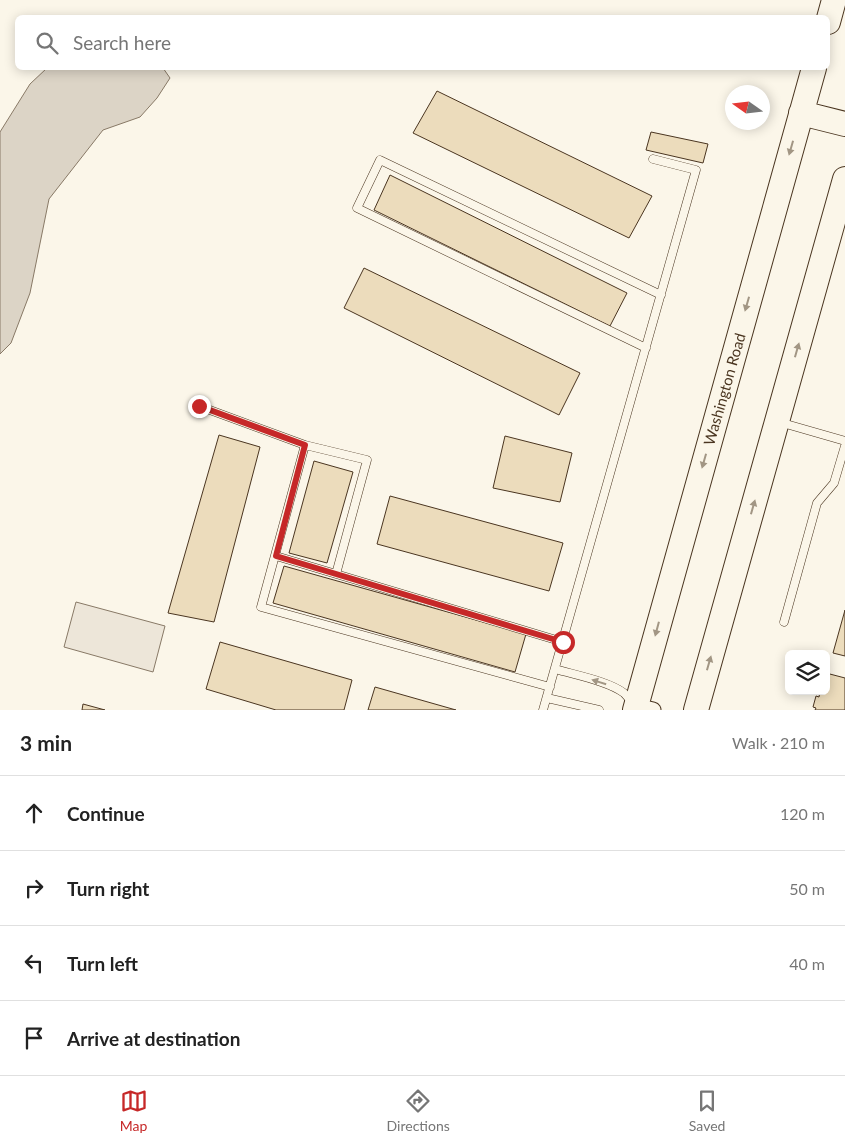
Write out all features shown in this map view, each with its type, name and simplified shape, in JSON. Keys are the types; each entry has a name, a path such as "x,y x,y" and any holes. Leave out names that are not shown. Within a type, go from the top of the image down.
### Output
{"main road":[{"path":"830,15 834,0"},
{"name":"Washington Road","path":"638,709 813,70"},
{"path":"801,113 845,124"},
{"path":"696,710 845,179"}],"lane":[{"path":"543,710 696,170 653,159"},
{"path":"646,348 357,208 380,160 661,295"},
{"path":"199,406 305,445 367,460 336,574"},
{"path":"777,421 845,441"},
{"path":"305,445 261,608 550,687"},
{"path":"784,622 818,503 834,483 845,446"},
{"path":"276,556 563,642"},
{"path":"555,669 614,687 624,693 638,709"},
{"path":"547,698 599,710"}],"shaded area":[{"path":"45,70 164,70 170,78 157,98 140,117 103,130 49,199 30,293 11,343 0,354 0,132 30,84"},
{"path":"76,602 165,626 153,672 64,647"}],"building":[{"path":"437,91 652,196 629,238 413,133"},
{"path":"651,132 708,144 703,163 646,150"},
{"path":"390,175 627,293 610,326 374,210"},
{"path":"364,268 580,373 559,415 344,308"},
{"path":"219,435 260,447 214,622 168,613"},
{"path":"505,436 572,453 560,502 493,488"},
{"path":"314,461 353,472 327,563 289,553"},
{"path":"390,496 563,543 549,591 377,544"},
{"path":"284,566 526,634 515,672 273,603"},
{"path":"845,610 845,656 833,653"},
{"path":"220,642 352,680 344,710 276,710 206,689"},
{"path":"830,674 845,678 845,710 815,710 816,708 813,707 816,696 819,697 819,695 830,695"},
{"path":"375,687 456,710 368,710"},
{"path":"83,704 105,710 82,710"}],"route":[{"path":"199,406 305,445 276,556 563,642"}]}
